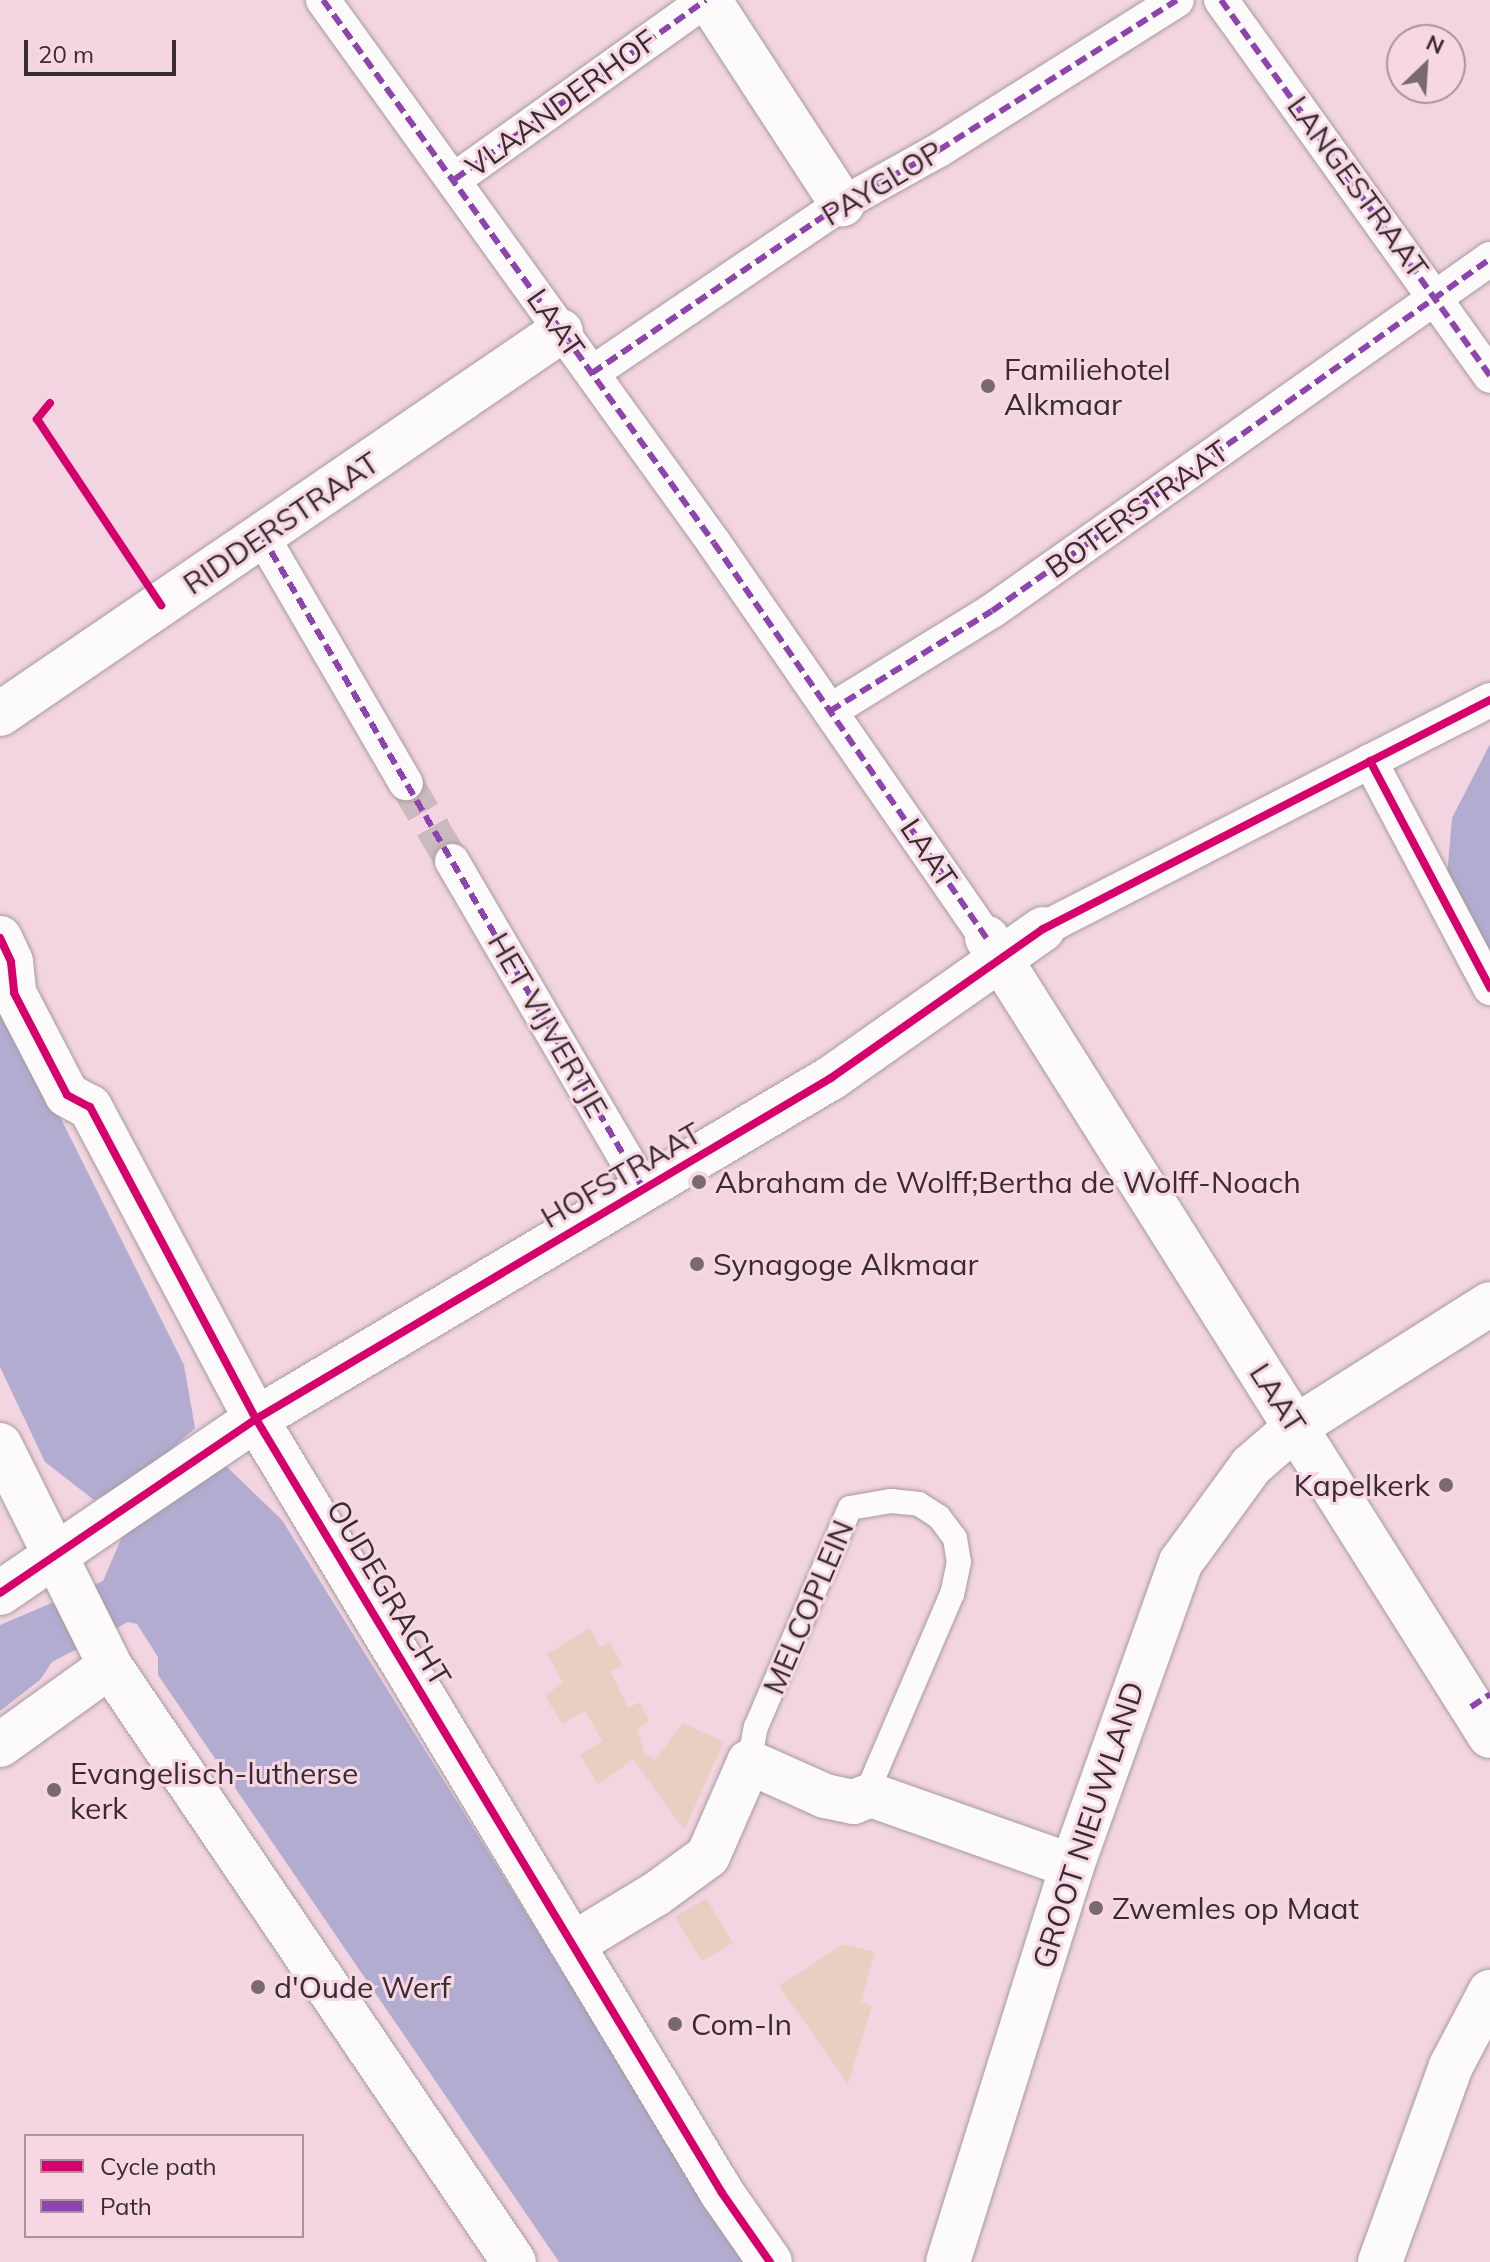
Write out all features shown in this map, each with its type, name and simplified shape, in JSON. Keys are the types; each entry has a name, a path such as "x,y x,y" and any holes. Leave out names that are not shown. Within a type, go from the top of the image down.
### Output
{"street":[{"name":"LAAT","path":"323,0 455,179 994,949 1200,1282 1297,1426 1490,1736"},
{"name":"VLAANDERHOF","path":"455,179 707,0"},
{"path":"707,0 842,204"},
{"name":"PAYGLOP","path":"592,373 842,204 939,150 1177,0"},
{"name":"LANGESTRAAT","path":"1221,0 1438,296 1490,376"},
{"name":"BOTERSTRAAT","path":"830,711 992,611 1490,259"},
{"name":"RIDDERSTRAAT","path":"0,714 561,331"},
{"path":"262,536 406,783"},
{"path":"1043,929 1490,700"},
{"path":"1370,761 1490,988"},
{"name":"HET VIJVERTJE","path":"452,861 644,1190"},
{"name":"HOFSTRAAT","path":"0,1593 256,1419 831,1078 994,949 1043,929"},
{"name":"OUDEGRACHT","path":"0,938 11,962 14,993 67,1095 90,1107 256,1419 573,1944 770,2262"},
{"name":"GROOT NIEUWLAND","path":"948,2262 1072,1866 1181,1562 1251,1466 1297,1426 1490,1304"},
{"path":"0,1445 110,1666 514,2262"},
{"path":"0,1745 110,1666"},
{"path":"749,1762 825,1796 853,1802 871,1795 1072,1866"},
{"name":"MELCOPLEIN","path":"573,1944 656,1894 708,1856 749,1762"},
{"path":"1380,2262 1451,2066 1490,1992"}],"lane":[{"name":"MELCOPLEIN","path":"749,1762 756,1727 850,1508 891,1501 919,1504 939,1517 955,1538 959,1562 952,1594 871,1783 871,1795"}],"shaded area":[{"path":"0,0 1490,0 1490,2262 0,2262"},
{"path":"1490,744 1490,961 1447,876 1452,818"},
{"path":"0,997 184,1365 195,1428 136,1481 94,1500 45,1462 0,1367"},
{"path":"226,1466 282,1520 743,2262 559,2262 158,1675 158,1657 137,1624 128,1622 52,1662 40,1680 0,1711 0,1625 103,1581 121,1539 155,1505 187,1481"},
{"path":"590,1628 600,1647 610,1642 622,1665 611,1672 628,1708 640,1702 649,1721 637,1728 644,1752 655,1760 683,1723 724,1742 684,1830 633,1759 598,1785 580,1755 602,1741 585,1711 562,1724 545,1696 563,1682 547,1654"},
{"path":"706,1898 733,1943 702,1961 675,1917"},
{"path":"843,1944 875,1952 861,2002 872,2006 848,2084 779,1986"}],"tunnel":[{"path":"406,783 452,861"}],"marked path":[{"path":"323,0 714,543 987,938"},
{"path":"455,179 706,0"},
{"path":"592,373 842,204 939,150 1177,0"},
{"path":"1221,0 1490,376"},
{"path":"830,711 992,611 1490,259"},
{"path":"262,536 644,1190"},
{"path":"1471,1707 1490,1694"}],"cycle path":[{"path":"50,403 37,419 161,605"},
{"path":"0,1593 256,1419 831,1078 1043,929 1490,700"},
{"path":"1370,761 1490,988"},
{"path":"0,938 11,962 14,993 67,1095 90,1107 256,1419 722,2193 770,2262"}],"place":[{"name":"Familiehotel Alkmaar","path":"988,386"},
{"name":"Abraham de Wolff;Bertha de Wolff-Noach","path":"699,1182"},
{"name":"Synagoge Alkmaar","path":"697,1264"},
{"name":"Kapelkerk","path":"1446,1485"},
{"name":"Evangelisch-lutherse kerk","path":"54,1790"},
{"name":"Zwemles op Maat","path":"1096,1908"},
{"name":"d'Oude Werf","path":"258,1987"},
{"name":"Com-In","path":"675,2024"}]}
